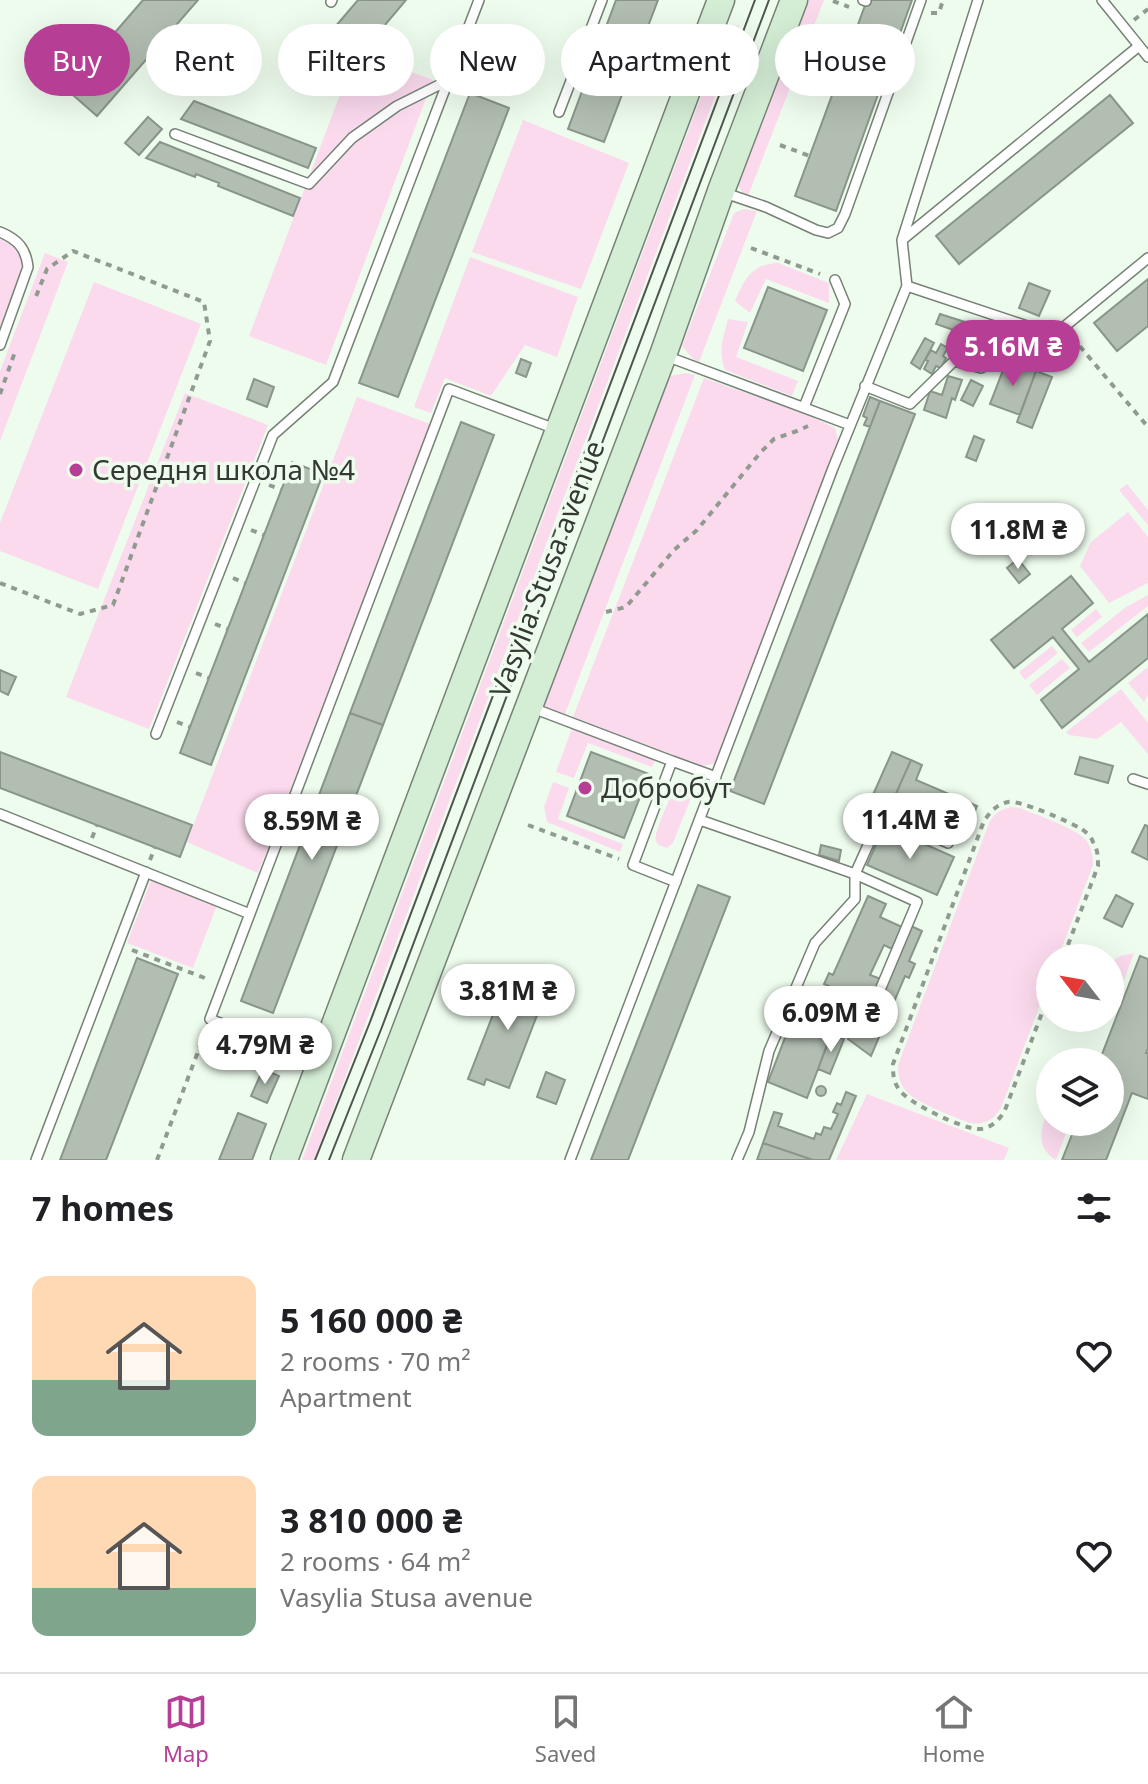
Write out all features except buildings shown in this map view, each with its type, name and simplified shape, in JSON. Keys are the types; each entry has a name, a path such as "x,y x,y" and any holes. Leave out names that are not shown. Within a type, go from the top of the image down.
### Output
{"street":[{"name":"Vasylia Stusa avenue","path":"284,1160 721,0"},
{"name":"Vasylia Stusa avenue","path":"356,1160 663,355 794,0"}],"lane":[{"path":"470,24 479,0"},
{"path":"559,112 602,0"},
{"path":"721,191 816,230 828,233 838,228 910,18 921,0"},
{"path":"570,1160 865,386 907,286 902,240 978,0"},
{"path":"1102,0 1148,57"},
{"path":"902,240 1139,46"},
{"path":"175,134 309,184 352,138 397,106 430,90"},
{"path":"156,734 273,435 333,382 442,96"},
{"path":"0,232 19,243 27,256 28,267 0,345"},
{"path":"865,386 910,404 954,361 981,368 1045,332 1064,327 1148,258"},
{"path":"804,407 845,304 835,280"},
{"path":"907,286 1045,332"},
{"path":"663,355 850,425"},
{"path":"320,1063 210,1019 449,389 559,431"},
{"path":"529,707 716,777"},
{"path":"672,761 633,865 676,882"},
{"path":"1133,779 1148,784"},
{"path":"0,814 250,914"},
{"path":"737,1160 749,1132 769,1051 794,991 815,943 855,899 855,874 882,814 948,843"},
{"path":"700,820 855,874 917,902 867,1021 794,991"},
{"path":"36,1160 146,872"}],"path":[{"path":"939,13 943,0"},
{"path":"780,145 810,156"},
{"path":"751,248 835,280"},
{"path":"0,583 80,614 113,605 210,341 204,302 73,251 47,269 31,310"},
{"path":"1064,327 1148,427"},
{"path":"0,394 16,352"},
{"path":"606,612 626,607 774,439 818,420 850,425"},
{"path":"1036,1029 1005,1110 1000,1119 990,1126 968,1128 908,1101 893,1078 893,1064 984,821 999,805 1010,801 1022,803 1083,829 1093,839 1098,852 1098,866 1068,944"},
{"path":"528,825 633,865"},
{"path":"118,945 223,985"},
{"path":"157,1160 210,1019"}],"shaded area":[{"path":"806,0 824,0 815,24 797,24"},
{"path":"414,73 430,79 430,88 326,365 249,336 339,96 414,96"},
{"path":"775,81 775,96 787,96 748,196 740,188 738,177"},
{"path":"701,96 715,96 314,1160 302,1160"},
{"path":"523,120 629,163 581,289 472,252"},
{"path":"744,209 757,211 699,362 682,346 734,213"},
{"path":"0,239 9,243 19,254 21,268 0,327"},
{"path":"45,253 68,262 0,441 0,371"},
{"path":"470,257 578,297 557,357 525,345 491,396 445,378 431,413 414,407"},
{"path":"778,263 829,283 829,303 766,279 750,313 735,301 750,274 761,266"},
{"path":"94,282 201,324 98,589 0,551 0,523"},
{"path":"728,319 748,322 736,357 798,381 792,396 725,370 722,351"},
{"path":"695,375 565,714 543,706 670,376"},
{"path":"704,378 810,416 835,428 838,440 717,763 702,766 573,717"},
{"path":"185,393 268,425 149,729 66,697"},
{"path":"357,397 433,425 258,873 187,842"},
{"path":"1127,484 1148,510 1148,525 1119,490"},
{"path":"1128,512 1148,537 1148,583 1109,603 1080,566 1091,542"},
{"path":"1148,595 1148,606 1089,652 1081,643 1126,607"},
{"path":"1096,609 1102,617 1077,637 1071,630"},
{"path":"1052,646 1058,653 1025,680 1019,672"},
{"path":"1062,659 1070,668 1037,695 1029,685"},
{"path":"1148,667 1148,695 1144,702 1128,683"},
{"path":"1121,689 1148,723 1148,754 1121,722 1097,739 1066,732"},
{"path":"572,728 655,760 652,767 588,743 574,778 556,772"},
{"path":"553,782 569,788 558,819 623,844 620,852 547,822 544,807"},
{"path":"681,787 691,798 673,843 667,848 657,843 657,831 673,790"},
{"path":"1011,807 1020,808 1065,826 1086,840 1093,865 1063,944 1036,944 1036,1015 1001,1108 988,1121 969,1123 910,1095 900,1081 898,1065 989,823 998,812"},
{"path":"151,880 217,905 193,968 127,943"},
{"path":"1134,953 1124,980 1124,955"},
{"path":"867,1094 1009,1148 1004,1160 836,1160"},
{"path":"1041,1136 1065,1136 1056,1160 1042,1142"}],"tram line":[{"path":"315,1160 370,1022 755,0"},
{"path":"329,1160 769,0"}],"place":[{"name":"Середня школа №4","path":"76,470"},
{"name":"Добробут","path":"585,788"}]}
